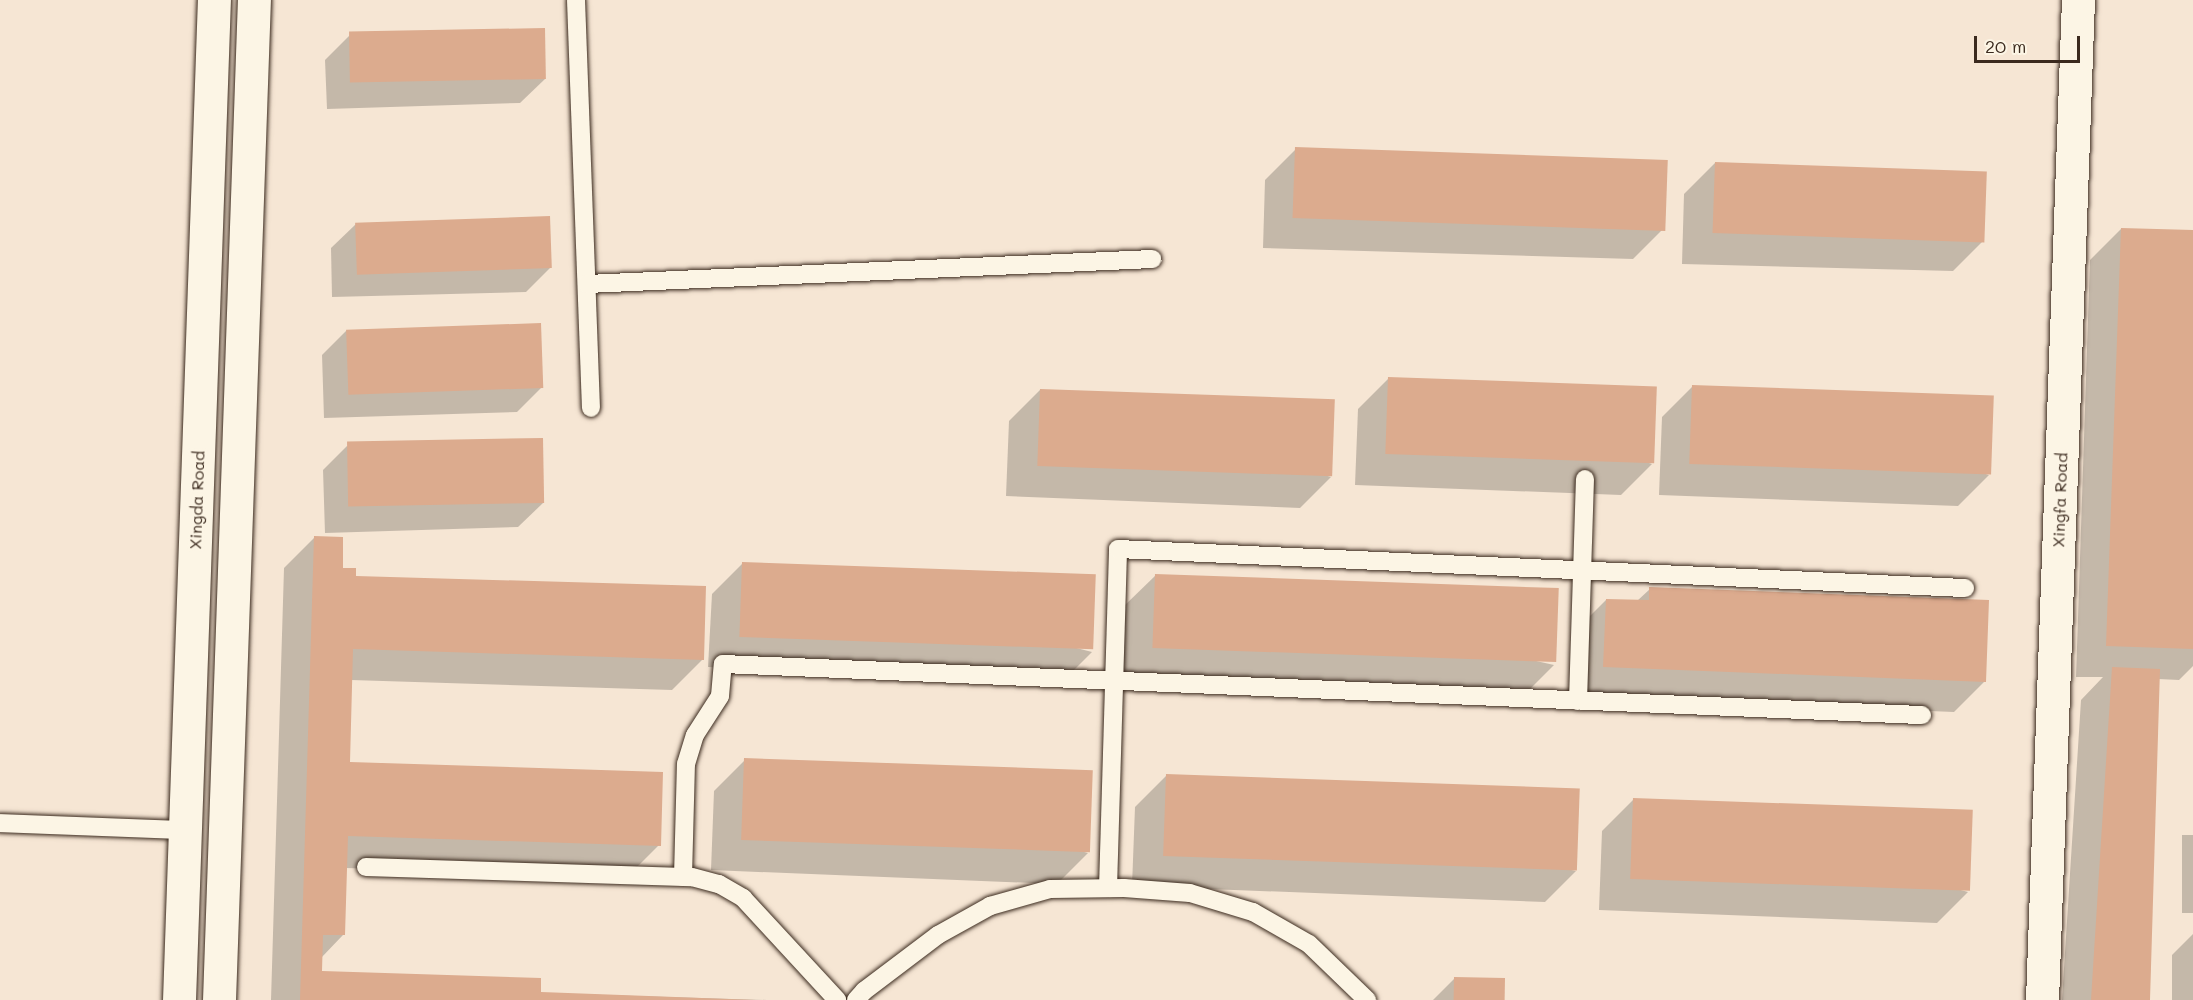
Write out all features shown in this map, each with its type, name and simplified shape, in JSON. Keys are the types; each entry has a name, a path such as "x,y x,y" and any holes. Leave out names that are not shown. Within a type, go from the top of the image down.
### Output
{"main road":[{"name":"Xingda Road","path":"179,1000 214,0"},
{"path":"219,1000 254,0"},
{"name":"Xingfa Road","path":"2043,1000 2078,0"}],"lane":[{"path":"576,0 591,408"},
{"path":"587,284 1152,260"},
{"path":"1578,701 1585,479"},
{"path":"1108,888 1118,549 1965,588"},
{"path":"683,877 686,764 695,735 720,696 723,664 1922,715"},
{"path":"0,822 185,830"},
{"path":"366,867 683,877 719,884 743,898 837,1000"},
{"path":"856,1000 864,991 938,935 990,906 1050,889 1108,888 1190,893 1253,912 1309,944 1366,1000"}],"building":[{"path":"545,28 546,79 350,82 349,31"},
{"path":"1295,147 1668,160 1665,231 1293,218"},
{"path":"1715,162 1987,171 1984,242 1713,233"},
{"path":"550,216 552,268 357,275 355,223"},
{"path":"2121,228 2193,230 2193,649 2106,646"},
{"path":"541,323 543,388 348,395 346,330"},
{"path":"1388,377 1657,386 1654,463 1385,454"},
{"path":"1692,385 1994,396 1991,474 1689,464"},
{"path":"1040,389 1335,399 1332,476 1037,466"},
{"path":"543,438 544,503 348,506 347,441"},
{"path":"314,536 343,537 343,568 356,568 356,576 706,586 704,660 353,649 350,762 663,772 661,846 348,836 345,935 323,935 322,971 541,978 541,992 756,1000 300,1000"},
{"path":"742,562 1096,574 1093,649 739,637"},
{"path":"1155,574 1559,588 1556,662 1152,648"},
{"path":"1649,587 1989,600 1986,682 1603,667 1606,599 1649,600"},
{"path":"2112,667 2160,669 2150,1000 2091,1000"},
{"path":"744,758 1093,770 1090,852 741,840"},
{"path":"1166,774 1580,788 1577,870 1163,856"},
{"path":"1633,798 1973,810 1970,891 1630,879"},
{"path":"1454,977 1505,978 1505,1000 1454,1000"}]}
